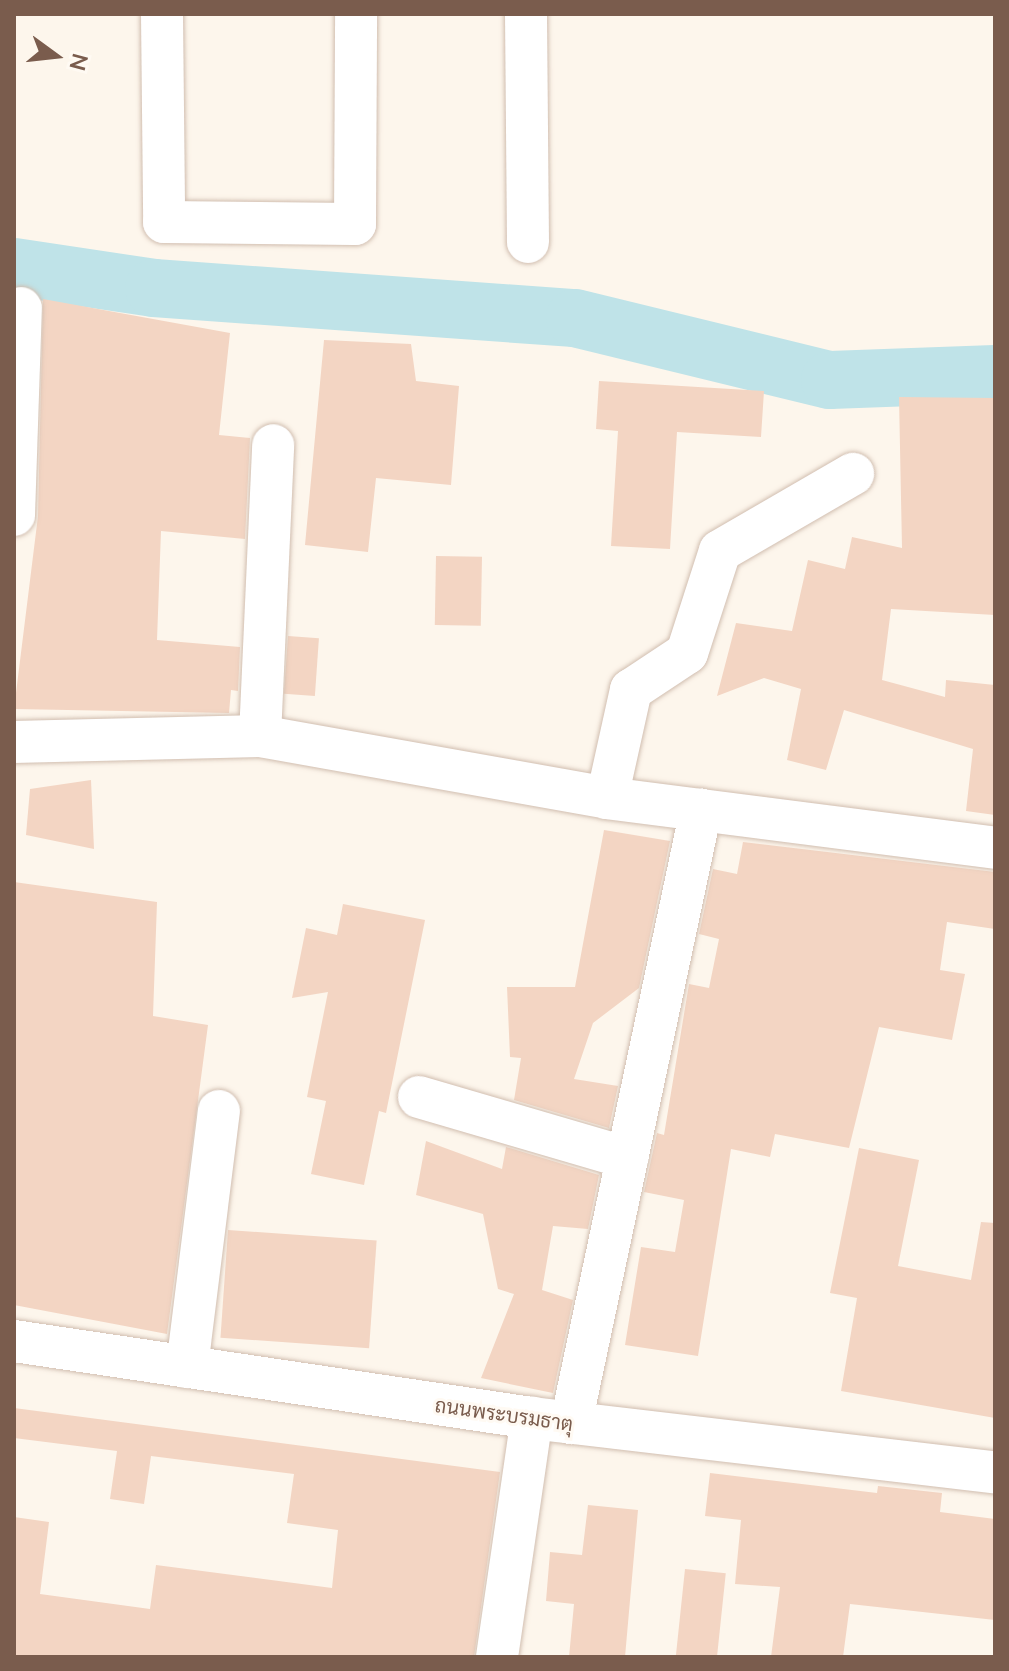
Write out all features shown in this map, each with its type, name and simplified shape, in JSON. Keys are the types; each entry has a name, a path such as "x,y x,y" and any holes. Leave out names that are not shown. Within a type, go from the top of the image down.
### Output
{"street":[{"path":"162,14 164,222 355,224 356,14"},
{"path":"526,14 528,242"},
{"path":"14,515 21,308"},
{"path":"260,736 273,445"},
{"path":"607,798 631,690 687,653 720,551 853,474"},
{"path":"14,742 260,736 607,798 995,848"},
{"path":"497,1657 551,1421 627,1158 701,810"},
{"path":"419,1097 627,1158"},
{"path":"187,1367 219,1111"},
{"name":"ถนนพระบรมธาตุ","path":"14,1341 551,1421 995,1472"}],"building":[{"path":"43,299 230,333 219,435 250,438 245,539 161,531 157,640 240,647 238,691 231,690 229,713 14,709 38,516"},
{"path":"324,340 411,344 416,381 459,386 451,485 376,478 368,552 305,545"},
{"path":"599,381 764,391 761,437 677,432 670,549 611,546 618,431 596,429"},
{"path":"899,397 995,398 995,615 891,609 882,680 945,697 946,680 995,685 995,815 966,811 973,749 844,710 826,770 787,760 801,689 764,678 717,696 736,623 792,631 808,560 845,569 852,537 902,548"},
{"path":"436,556 482,557 481,626 435,625"},
{"path":"288,636 319,638 315,696 284,694"},
{"path":"91,780 94,849 26,835 30,789"},
{"path":"604,830 670,841 639,988 593,1023 574,1079 618,1086 609,1128 514,1100 521,1058 510,1057 507,987 575,987"},
{"path":"743,842 995,872 995,929 947,922 940,970 965,974 952,1040 879,1027 849,1148 775,1134 770,1157 731,1149 698,1356 625,1345 641,1247 675,1252 684,1200 644,1192 657,1133 664,1135 689,984 709,988 719,939 699,934 713,869 737,874"},
{"path":"14,882 157,902 153,1016 208,1025 167,1334 14,1305"},
{"path":"343,904 425,920 386,1113 379,1111 364,1185 311,1174 326,1101 307,1097 328,992 292,998 306,928 337,935"},
{"path":"426,1141 502,1169 506,1147 599,1175 588,1229 553,1226 542,1290 573,1300 553,1393 481,1378 514,1294 498,1289 483,1214 416,1195"},
{"path":"859,1148 919,1160 898,1266 971,1280 981,1222 995,1223 995,1418 841,1391 857,1298 830,1293"},
{"path":"228,1230 377,1240 369,1348 220,1338"},
{"path":"14,1408 500,1472 474,1657 14,1657 14,1517 49,1522 40,1594 150,1609 156,1565 332,1588 338,1530 287,1523 294,1474 151,1456 144,1504 110,1499 117,1451 14,1438"},
{"path":"710,1473 877,1493 878,1486 942,1493 940,1512 995,1519 995,1620 850,1604 843,1657 771,1657 780,1587 735,1584 741,1520 705,1516"},
{"path":"588,1505 638,1510 625,1657 569,1657 574,1604 546,1601 550,1552 582,1555"},
{"path":"685,1569 726,1573 717,1657 676,1657"}],"waterway":[{"path":"14,267 154,288 575,318 830,380 995,374"}]}
